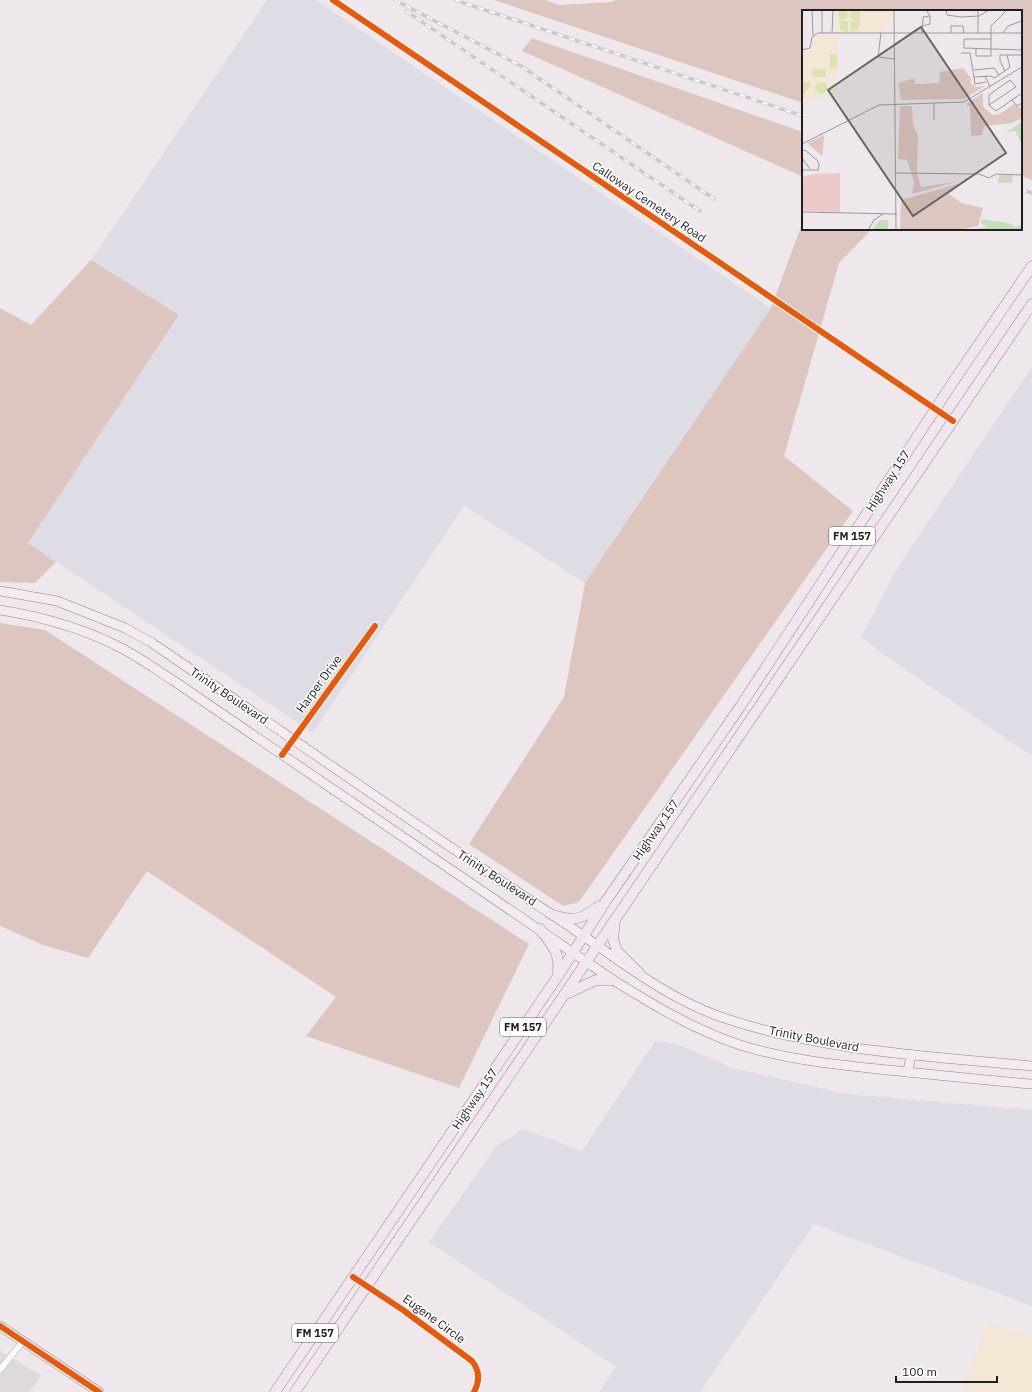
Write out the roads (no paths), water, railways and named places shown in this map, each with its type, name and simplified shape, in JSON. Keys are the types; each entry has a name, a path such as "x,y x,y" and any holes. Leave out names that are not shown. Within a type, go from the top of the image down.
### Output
{"main road":[{"name":"Highway 157","path":"275,1392 558,976 572,951 734,716 935,410 1032,266"},
{"name":"Highway 157","path":"295,1392 1032,304"},
{"name":"Trinity Boulevard","path":"0,591 33,596 64,604 125,628 152,643 451,848 583,935 597,946 694,1006 748,1025 791,1037 910,1054 1032,1066"},
{"name":"Trinity Boulevard","path":"0,610 29,615 73,628 124,650 174,681 613,980 670,1014 740,1045 786,1057 908,1072 1032,1084"},
{"path":"734,716 747,726"},
{"path":"441,863 451,848"},
{"path":"553,916 574,919 586,915 606,901"},
{"path":"615,919 613,939 617,951 640,974"},
{"path":"540,929 554,946 559,959 558,976"},
{"path":"564,995 596,980 613,980"},
{"path":"908,1072 910,1054"},
{"path":"0,1326 99,1392"}],"street":[{"name":"Calloway Cemetery Road","path":"333,0 953,421"},
{"name":"Harper Drive","path":"282,755 375,626"},
{"name":"Eugene Circle","path":"354,1277 472,1361 477,1367 479,1374 478,1384 474,1392"},
{"path":"0,1370 23,1341"}],"railway":[{"path":"395,0 521,66 714,199"},
{"path":"455,0 802,116"},
{"path":"406,11 700,211"},
{"path":"1022,189 1032,193"}]}
